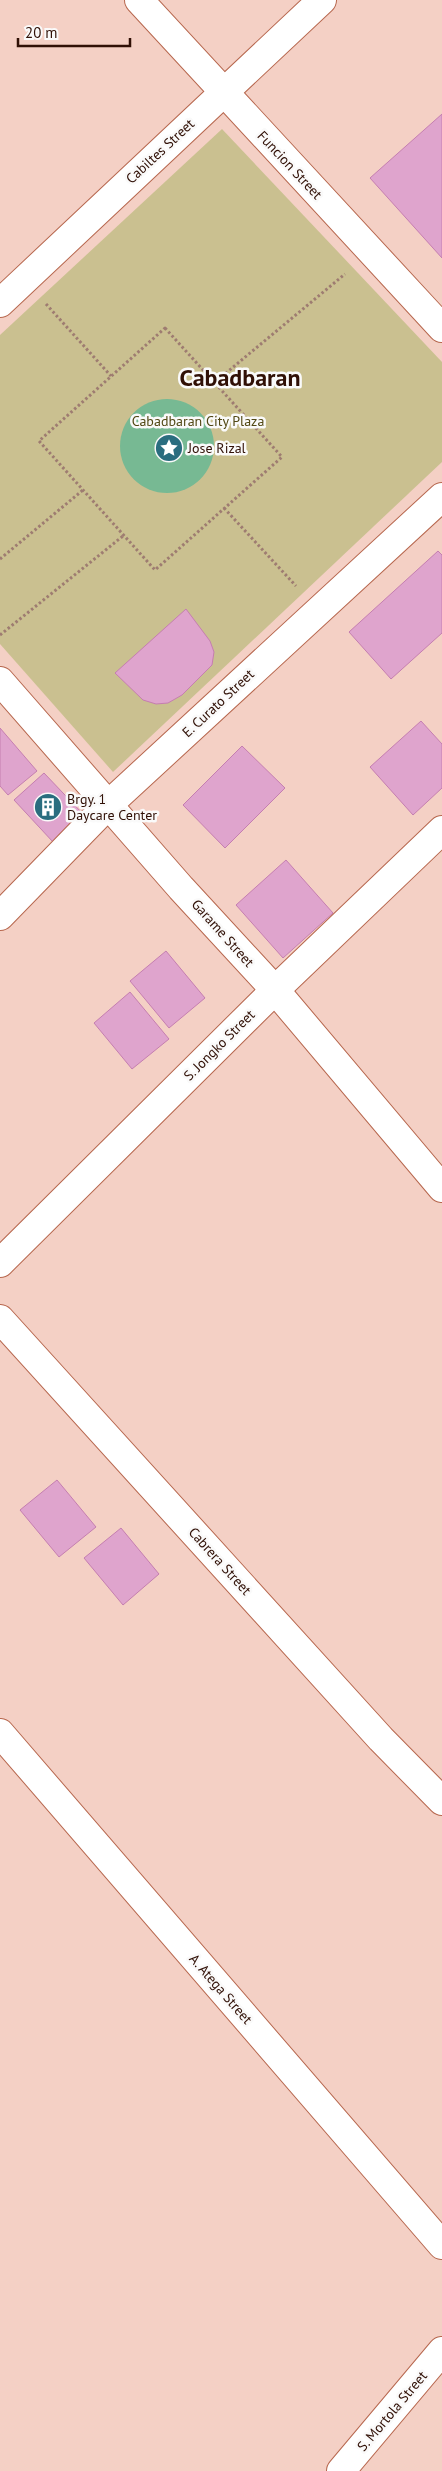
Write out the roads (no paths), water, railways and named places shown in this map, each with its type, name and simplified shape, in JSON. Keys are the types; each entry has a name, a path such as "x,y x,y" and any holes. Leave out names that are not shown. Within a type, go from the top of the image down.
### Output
{"street":[{"name":"Funcion Street","path":"139,0 370,253 442,328"},
{"name":"Cabiltes Street","path":"0,303 322,0"},
{"name":"E. Curato Street","path":"0,916 108,805 442,497"},
{"name":"Garame Street","path":"0,681 108,805 275,990 442,1188"},
{"name":"S. Jongko Street","path":"0,1263 275,990 442,830"},
{"name":"Cabrera Street","path":"0,1319 381,1739 442,1801"},
{"name":"A. Atega Street","path":"0,1733 442,2245"},
{"name":"S. Mortola Street","path":"341,2471 442,2351"}],"place":[{"name":"Jose Rizal","path":"169,448"},
{"name":"Brgy. 1 Daycare Center","path":"48,807"}],"district":[{"name":"Cabadbaran","path":"240,377"}],"park label":[{"name":"Cabadbaran City Plaza","path":"198,421"}]}
